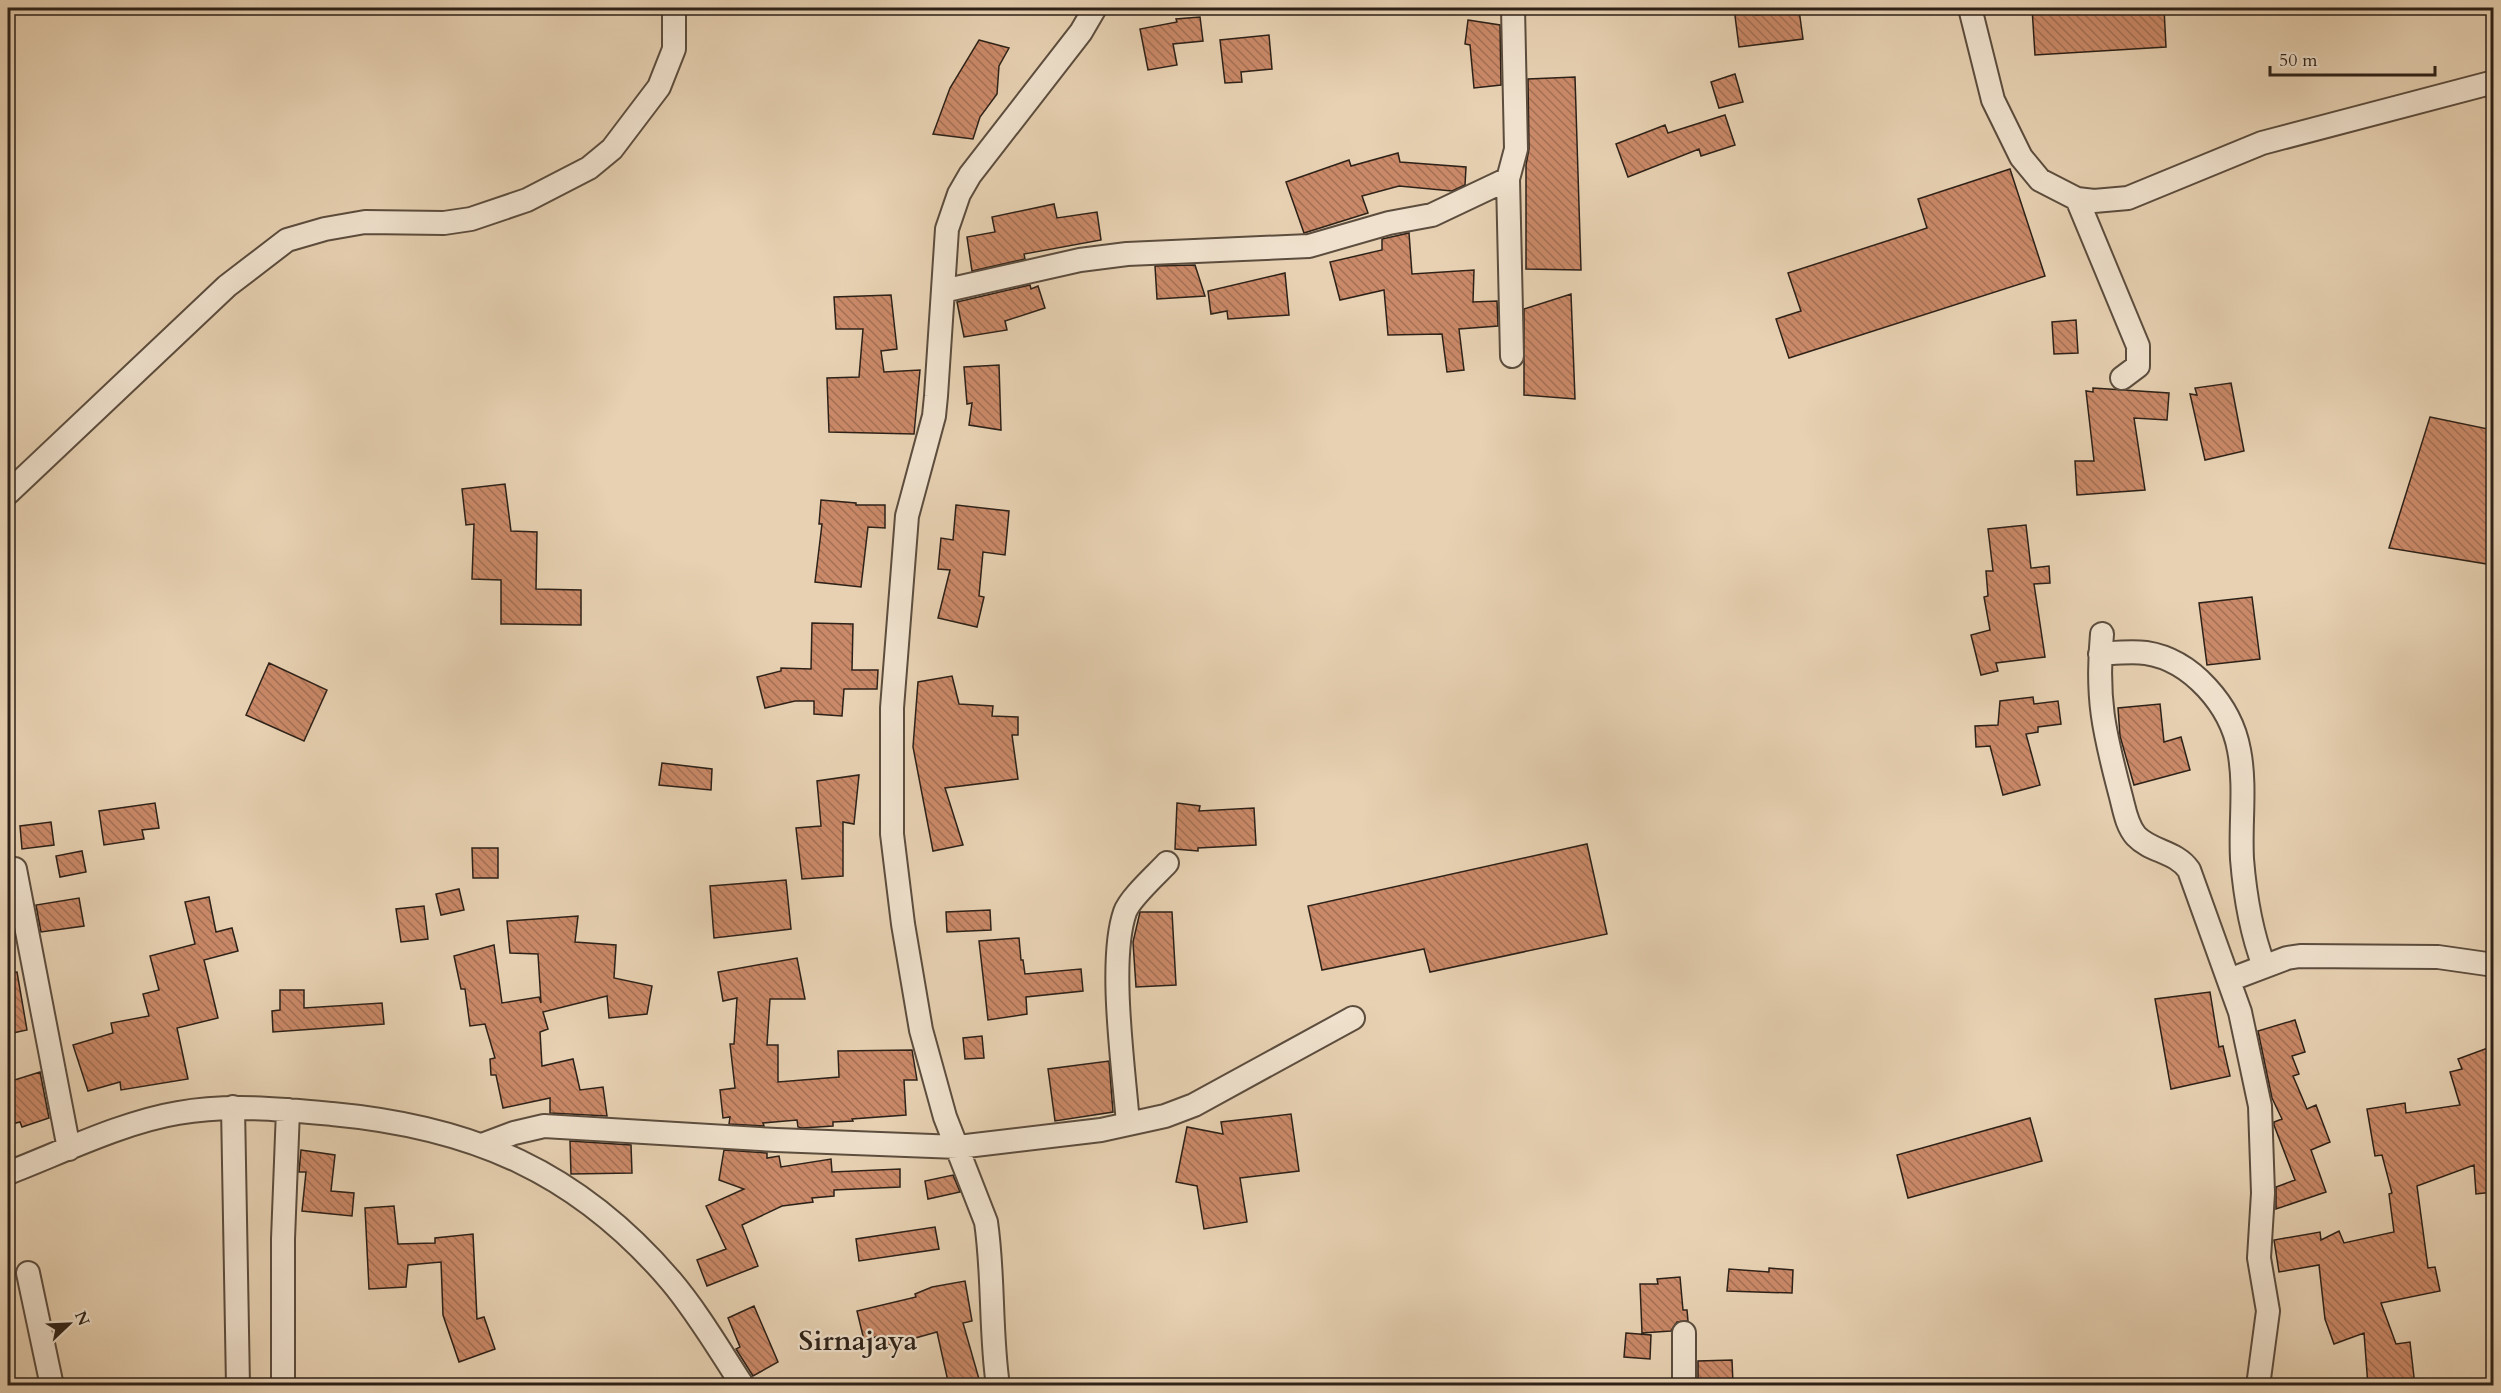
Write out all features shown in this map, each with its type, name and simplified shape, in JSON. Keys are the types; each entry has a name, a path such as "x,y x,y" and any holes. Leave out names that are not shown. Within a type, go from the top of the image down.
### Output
{"street":[{"path":"8,493 227,286 287,240 303,234 365,222 444,223 471,219 527,200 589,168 618,141 659,87 674,49 675,8"},
{"path":"998,1386 991,1328 989,1244 986,1222 936,1092 921,1030 903,924 892,834 892,708 907,516 934,416 947,229 959,194 984,153 1081,32 1095,8"},
{"path":"1512,356 1508,179 1516,149 1513,8"},
{"path":"1970,8 1993,100 2017,150 2040,180 2077,199 2094,201 2128,198 2262,143 2493,82"},
{"path":"943,291 1080,260 1127,254 1309,246 1389,223 1432,215 1508,179"},
{"path":"2077,199 2138,346 2138,366 2122,378"},
{"path":"2258,1386 2268,1311 2259,1258 2263,1141 2260,1106 2248,1039 2190,870 2177,857 2140,840 2127,820 2100,706 2102,644 2148,653 2174,664 2198,680 2220,702 2233,726 2243,785 2241,818 2247,900 2253,936 2264,966"},
{"path":"1128,1124 1120,1005 1120,938 1126,910 1167,863"},
{"path":"15,869 69,1149"},
{"path":"2229,980 2264,966 2300,956 2438,957 2493,964"},
{"path":"482,1145 514,1133 544,1126 777,1140 958,1147 1128,1124 1165,1116 1194,1105 1353,1018"},
{"path":"233,1107 238,1386"},
{"path":"8,1173 152,1119 178,1113 233,1107 376,1118 419,1127 482,1145 521,1161 555,1179 615,1223 672,1284 743,1386"},
{"path":"283,1386 283,1239 288,1110"},
{"path":"28,1273 52,1386"},
{"path":"1684,1333 1684,1386"}],"building":[{"path":"1734,8 1757,8 1756,15 1799,10 1803,39 1739,47"},
{"path":"2032,8 2164,8 2166,47 2035,55"},
{"path":"1200,17 1203,41 1173,44 1177,65 1148,70 1140,29 1177,22 1176,19"},
{"path":"1468,20 1500,25 1501,85 1474,88 1470,45 1465,44"},
{"path":"1269,35 1272,69 1241,72 1242,82 1225,83 1220,40"},
{"path":"979,40 1009,48 999,66 997,94 980,117 973,139 933,134 950,88"},
{"path":"1735,74 1743,102 1719,108 1711,82"},
{"path":"1575,77 1581,270 1526,269 1528,79"},
{"path":"1725,115 1735,145 1701,156 1699,149 1628,177 1616,144 1665,125 1668,133"},
{"path":"1398,153 1400,162 1466,167 1465,185 1452,191 1399,186 1362,196 1368,213 1304,233 1286,182 1349,160 1351,166"},
{"path":"2010,169 2045,276 1789,358 1776,319 1801,311 1788,273 1927,228 1918,199"},
{"path":"1054,204 1057,218 1097,212 1101,240 1024,254 1025,259 972,271 967,237 995,232 992,217"},
{"path":"1409,233 1412,274 1474,270 1473,302 1497,301 1498,326 1459,329 1464,370 1447,372 1442,334 1388,335 1384,290 1340,300 1330,262 1382,250 1382,239"},
{"path":"1195,265 1205,296 1157,299 1155,266"},
{"path":"1285,273 1289,315 1228,319 1227,311 1211,314 1208,291"},
{"path":"1030,285 1031,289 1038,286 1045,308 1005,321 1007,330 964,337 957,302"},
{"path":"1571,294 1575,399 1524,395 1524,309"},
{"path":"891,295 897,349 881,351 884,372 920,370 914,434 829,432 827,378 859,377 863,329 836,329 834,297"},
{"path":"2076,320 2078,353 2054,354 2052,322"},
{"path":"999,365 1001,430 969,425 972,403 967,404 964,367"},
{"path":"2231,383 2244,451 2205,460 2190,394 2197,395 2195,388"},
{"path":"2093,388 2169,393 2167,420 2134,418 2145,490 2077,495 2075,461 2094,461 2086,391 2093,392"},
{"path":"2430,417 2493,430 2493,565 2389,548"},
{"path":"505,484 511,531 537,532 536,589 581,590 581,625 501,624 501,580 472,579 474,524 466,525 462,489"},
{"path":"821,500 856,503 856,505 885,505 885,528 868,527 861,587 815,582 822,524 819,524"},
{"path":"956,505 1009,511 1005,555 983,552 979,596 984,597 977,627 938,618 950,570 938,569 941,538 953,540"},
{"path":"2026,525 2031,568 2049,566 2050,583 2034,584 2045,657 1996,663 1998,671 1981,675 1971,635 1990,630 1984,597 1988,596 1986,571 1993,571 1988,529"},
{"path":"2252,597 2260,659 2207,665 2199,603"},
{"path":"812,623 853,624 852,670 878,670 877,689 844,689 842,716 814,714 814,701 795,701 765,708 757,677 781,671 781,668 811,669"},
{"path":"269,663 327,690 304,741 246,715"},
{"path":"952,676 959,704 993,706 992,716 1018,717 1018,735 1012,735 1018,779 945,788 963,845 933,851 913,747 918,682"},
{"path":"2033,697 2034,704 2058,701 2061,724 2038,727 2038,732 2026,734 2040,785 2003,795 1990,746 1976,747 1975,726 1998,725 2000,701"},
{"path":"2160,704 2164,742 2181,737 2190,770 2134,785 2120,736 2118,708"},
{"path":"662,763 712,769 711,790 659,785"},
{"path":"859,775 854,824 843,822 843,876 802,879 796,828 821,826 817,781"},
{"path":"155,803 159,828 142,830 144,839 104,845 99,811"},
{"path":"1177,803 1200,806 1199,811 1254,808 1256,845 1198,848 1198,851 1175,849"},
{"path":"51,822 54,845 22,849 20,826"},
{"path":"1587,844 1607,934 1430,972 1424,949 1322,970 1308,906"},
{"path":"472,848 498,848 498,878 473,878"},
{"path":"82,851 86,872 60,877 56,856"},
{"path":"786,880 791,929 714,938 710,886"},
{"path":"459,889 464,910 441,915 436,894"},
{"path":"209,897 216,932 232,928 238,951 204,960 218,1018 177,1028 188,1079 121,1090 120,1082 88,1091 73,1045 113,1033 111,1023 149,1016 143,994 159,990 150,956 195,944 185,902"},
{"path":"79,898 84,926 41,932 36,905"},
{"path":"424,906 428,939 401,942 396,909"},
{"path":"990,910 991,930 947,932 946,912"},
{"path":"1140,912 1172,912 1176,985 1136,987 1133,942"},
{"path":"578,916 575,942 616,945 614,978 652,986 647,1014 609,1018 607,996 543,1012 548,1029 540,1032 542,1066 573,1059 580,1090 603,1087 607,1116 550,1113 550,1098 503,1108 496,1075 491,1075 490,1059 495,1058 485,1024 470,1026 465,989 461,989 454,956 494,945 502,1003 539,997 541,1003 538,954 510,953 507,921"},
{"path":"1019,938 1025,974 1081,969 1083,991 1026,997 1027,1014 988,1020 979,941"},
{"path":"797,958 805,999 770,999 767,1045 778,1045 778,1082 839,1077 838,1051 912,1050 917,1080 904,1080 906,1115 852,1119 853,1121 833,1122 833,1126 802,1128 798,1127 797,1120 763,1123 764,1126 729,1124 730,1117 723,1118 720,1090 735,1088 730,1044 734,1044 737,998 723,1001 718,972"},
{"path":"17,972 27,1030 8,1034 8,973"},
{"path":"280,990 304,990 304,1008 382,1003 384,1024 273,1032 272,1011 280,1010"},
{"path":"2210,992 2219,1047 2223,1046 2230,1076 2171,1089 2155,999"},
{"path":"2295,1020 2305,1052 2292,1056 2299,1074 2293,1076 2307,1109 2316,1105 2330,1142 2311,1150 2326,1192 2276,1209 2276,1187 2295,1180 2274,1125 2274,1122 2282,1119 2272,1098 2258,1031"},
{"path":"982,1036 984,1058 965,1059 963,1038"},
{"path":"2493,1046 2493,1192 2476,1194 2474,1165 2417,1186 2428,1268 2435,1267 2440,1291 2381,1303 2396,1344 2410,1342 2415,1386 2368,1386 2364,1333 2334,1344 2325,1319 2319,1265 2279,1272 2274,1240 2320,1232 2321,1240 2339,1231 2344,1243 2394,1232 2389,1194 2392,1193 2382,1155 2375,1156 2367,1109 2405,1103 2406,1113 2460,1105 2450,1072 2462,1069 2458,1059"},
{"path":"1109,1061 1113,1112 1055,1121 1048,1069"},
{"path":"40,1072 49,1118 22,1127 20,1122 8,1125 8,1082"},
{"path":"1291,1114 1299,1171 1240,1178 1247,1222 1204,1229 1197,1186 1176,1182 1187,1127 1223,1134 1221,1122"},
{"path":"2030,1118 2042,1161 1908,1198 1897,1155"},
{"path":"570,1141 631,1145 632,1173 571,1174"},
{"path":"301,1150 335,1155 331,1191 354,1193 352,1216 302,1211 306,1172 299,1172"},
{"path":"724,1150 767,1153 767,1158 779,1156 781,1167 831,1159 832,1172 900,1169 900,1187 834,1190 834,1196 812,1198 813,1202 782,1206 742,1225 758,1266 707,1286 697,1260 726,1249 706,1206 744,1189 719,1180"},
{"path":"953,1175 960,1192 928,1199 925,1181"},
{"path":"394,1206 398,1244 435,1243 435,1238 473,1234 477,1319 484,1317 495,1349 459,1362 443,1315 441,1262 408,1265 406,1287 369,1289 365,1208"},
{"path":"935,1227 939,1249 859,1261 856,1239"},
{"path":"1769,1268 1793,1270 1792,1293 1727,1291 1729,1269 1769,1272"},
{"path":"1680,1277 1683,1310 1687,1310 1688,1321 1677,1322 1671,1331 1642,1333 1640,1284 1658,1284 1657,1279"},
{"path":"965,1281 972,1321 963,1323 981,1386 949,1386 937,1332 879,1348 876,1337 864,1340 857,1311 916,1297 915,1294 932,1287"},
{"path":"754,1306 778,1362 753,1376 736,1349 740,1347 728,1318"},
{"path":"1626,1333 1651,1335 1650,1359 1624,1357"},
{"path":"1732,1360 1733,1384 1698,1385 1698,1361"}],"district":[{"name":"Sirnajaya","path":"858,1341"}]}
